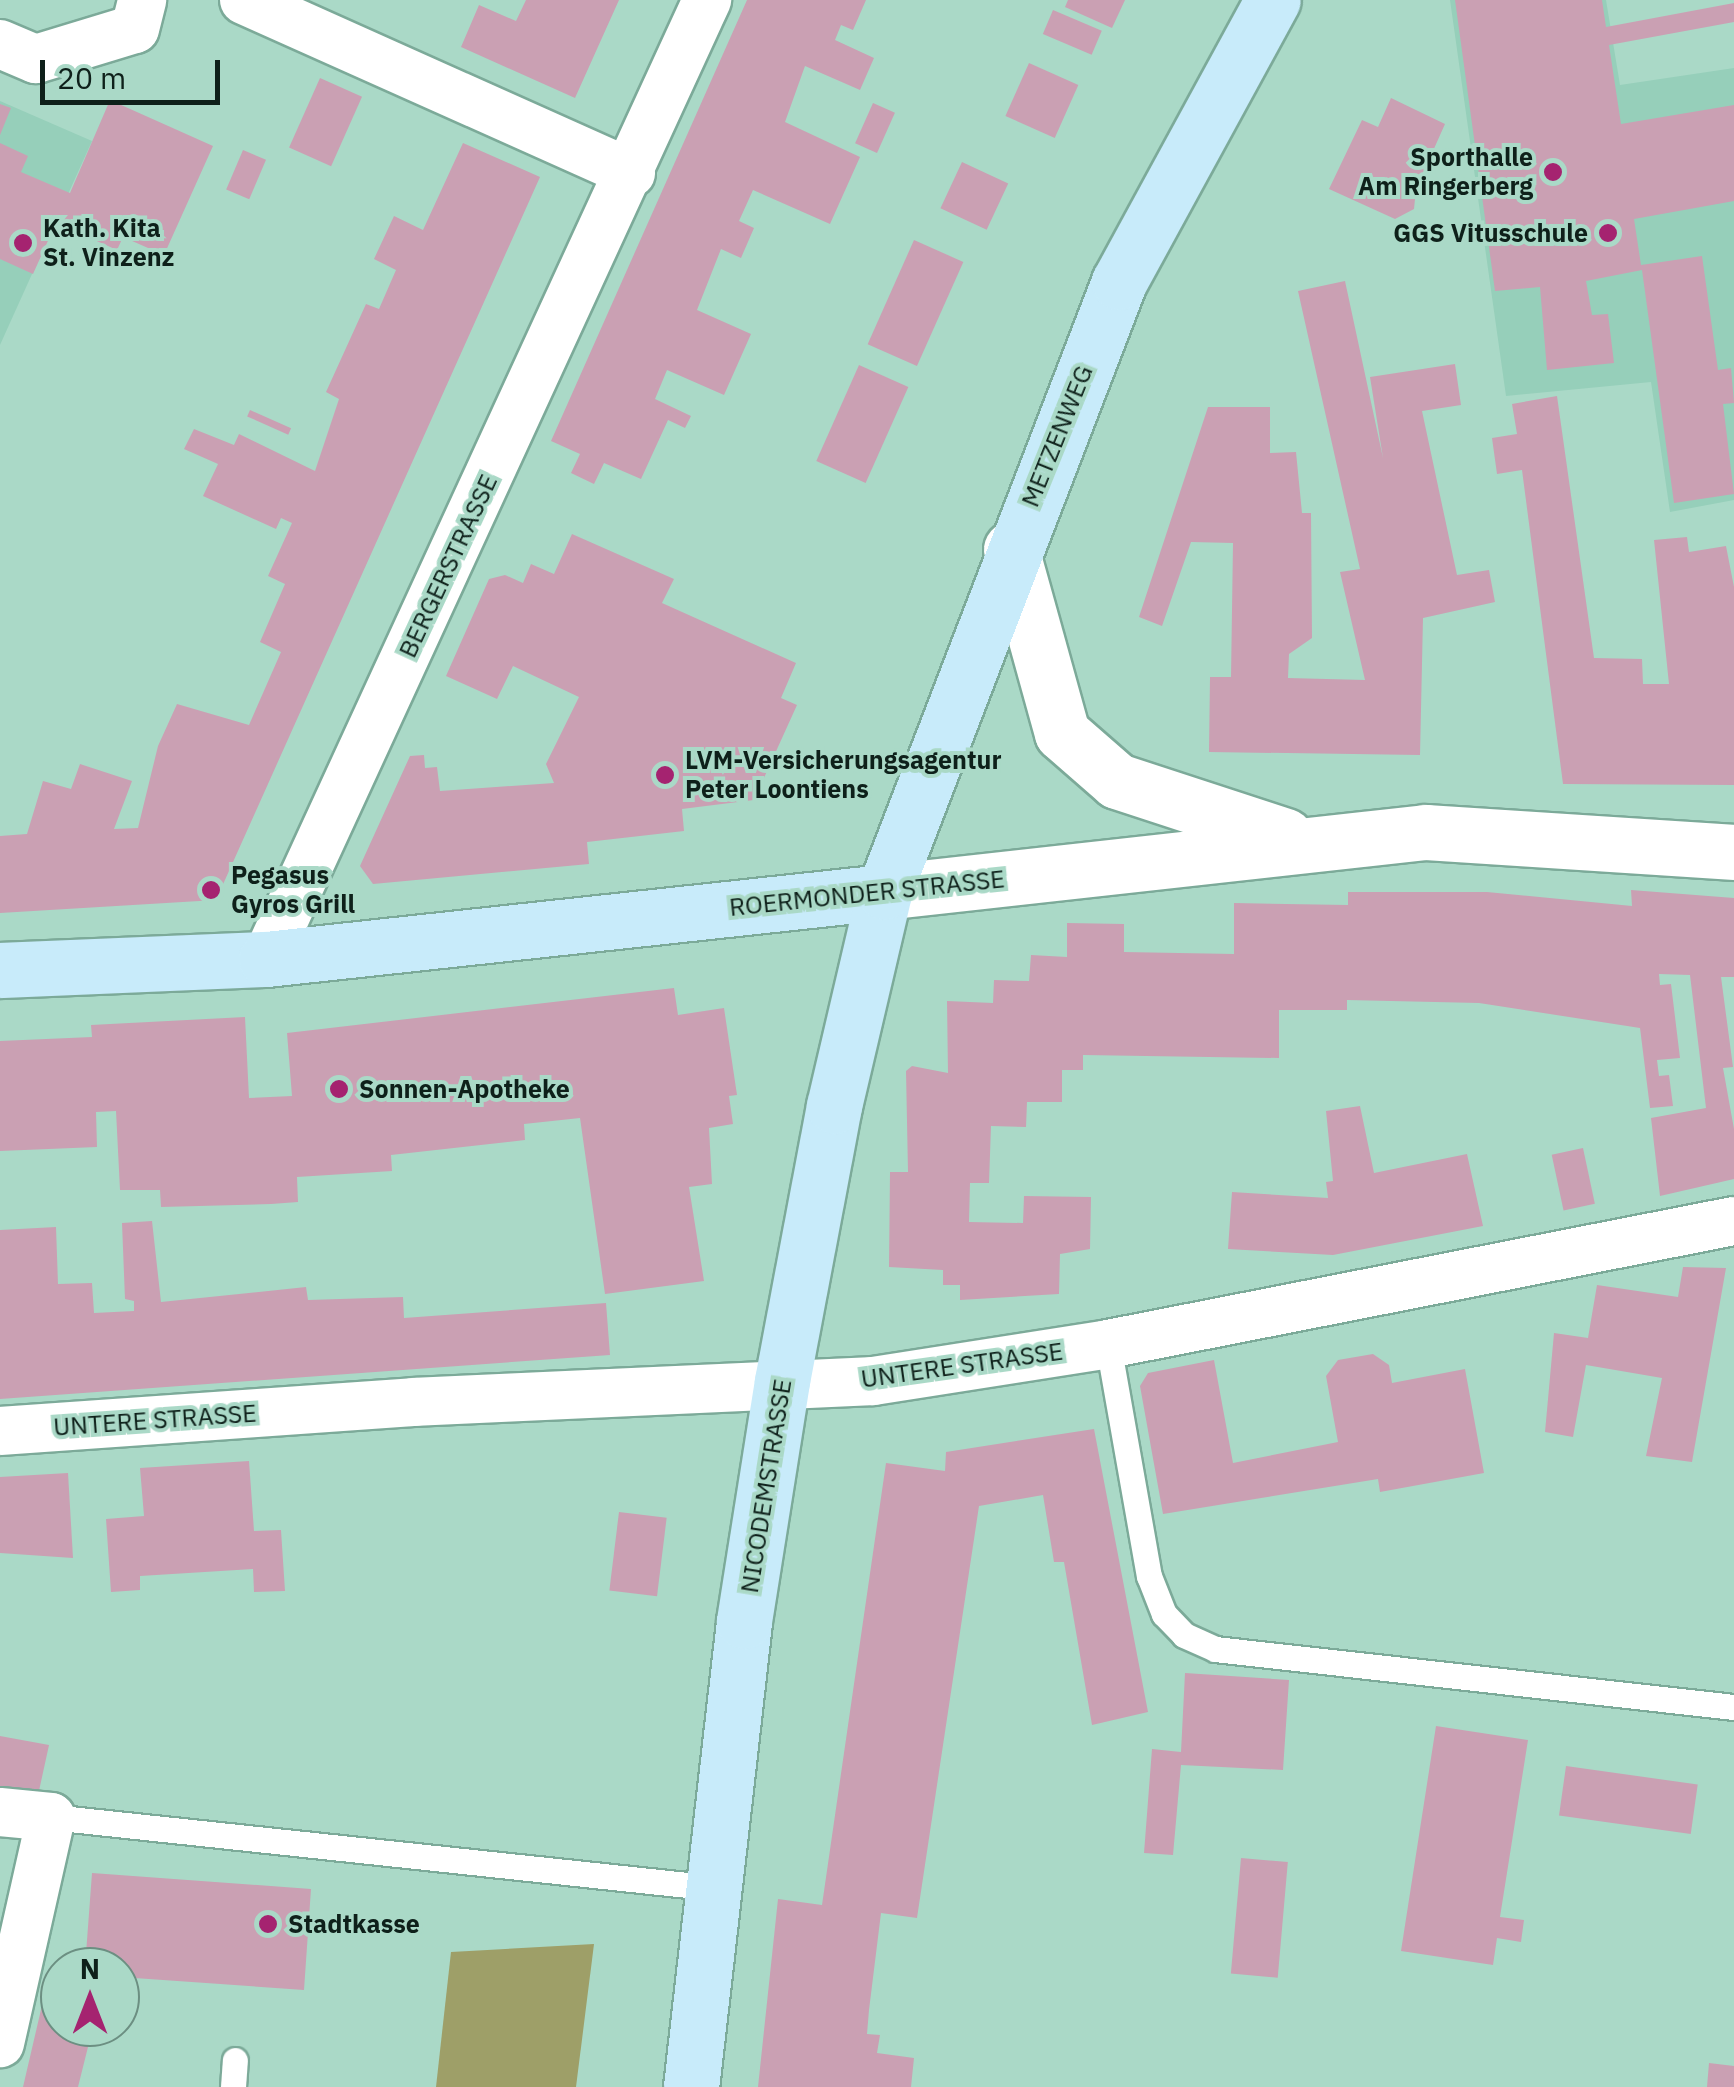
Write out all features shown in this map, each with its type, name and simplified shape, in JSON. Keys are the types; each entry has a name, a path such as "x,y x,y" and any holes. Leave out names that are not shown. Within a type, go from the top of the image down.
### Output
{"main road":[{"name":"METZENWEG","path":"884,892 1011,549 1119,282 1270,2"},
{"name":"ROERMONDER STRASSE","path":"0,970 266,959 884,892"},
{"name":"NICODEMSTRASSE","path":"691,2087 744,1621 782,1381 834,1106 884,892"}],"street":[{"path":"0,44 36,59 135,29 142,0"},
{"path":"244,0 630,173"},
{"name":"BERGERSTRASSE","path":"266,959 707,0"},
{"path":"1011,549 1062,733 1117,782 1302,842"},
{"name":"ROERMONDER STRASSE","path":"884,892 1302,842 1426,832 1734,852"},
{"name":"UNTERE STRASSE","path":"0,1431 782,1381 873,1381 1108,1344 1734,1221"},
{"path":"0,1812 51,1817 0,2043"}],"lane":[{"path":"1108,1344 1149,1576 1164,1614 1184,1635 1215,1649 1734,1708"},
{"path":"51,1817 715,1888"},
{"path":"233,2087 235,2060"}],"shaded area":[{"name":"GGS Vitusschule","path":"1450,0 1606,0 1620,85 1734,68 1734,500 1670,512 1651,382 1506,396"},
{"name":"Kath. Kita St. Vinzenz","path":"0,101 92,141 0,345"},
{"path":"594,1944 576,2087 436,2087 451,1952"}],"building":[{"path":"526,0 619,0 575,98 461,47 479,5 516,21"},
{"path":"747,0 866,0 853,30 841,25 835,40 874,58 860,90 805,66 785,122 860,157 830,224 753,190 739,221 754,228 741,258 721,249 697,310 751,334 724,395 667,370 655,399 691,416 685,428 668,420 641,479 604,463 594,484 571,473 580,454 551,441"},
{"path":"1068,0 1125,0 1112,28 1065,7"},
{"name":"GGS Vitusschule","path":"1455,0 1602,0 1606,27 1734,3 1734,22 1609,45 1621,124 1734,105 1734,201 1634,219 1641,265 1702,256 1718,370 1731,368 1734,403 1723,404 1734,494 1674,503 1642,270 1586,281 1592,315 1608,314 1614,363 1547,370 1540,287 1495,291"},
{"path":"1053,10 1102,31 1092,55 1043,34"},
{"path":"1029,63 1078,85 1055,138 1005,116"},
{"path":"320,78 362,97 331,166 289,147"},
{"path":"1391,98 1445,124 1416,189 1414,209 1395,219 1329,189 1362,120 1378,127"},
{"path":"110,100 213,146 164,255 123,237 117,250 56,223 33,274 0,259 0,143 28,156 21,172 70,193"},
{"path":"873,103 895,113 877,153 855,143"},
{"path":"0,104 11,108 0,135"},
{"path":"463,143 540,177 216,900 0,913 0,836 27,834 43,781 71,789 80,764 132,781 114,829 138,828 158,746 177,704 249,725 281,652 260,642 285,584 268,576 292,523 281,518 276,529 203,496 218,464 184,449 194,429 234,445 239,434 315,471 339,399 326,392 366,304 379,309 396,270 374,259 394,216 423,230"},
{"path":"243,150 266,160 249,199 226,190"},
{"path":"962,162 1008,184 987,230 940,208"},
{"path":"914,240 963,262 917,366 868,344"},
{"path":"1345,281 1383,458 1370,377 1455,364 1461,405 1422,411 1457,575 1489,570 1495,602 1423,618 1420,755 1209,752 1210,677 1231,677 1233,543 1191,542 1162,626 1139,617 1208,407 1270,407 1270,453 1296,452 1302,513 1311,513 1312,638 1289,654 1288,678 1365,680 1340,572 1360,569 1298,291"},
{"path":"859,365 908,387 866,483 816,461"},
{"path":"1557,396 1594,658 1642,659 1643,684 1669,684 1654,540 1687,537 1689,552 1726,546 1734,587 1734,785 1563,784 1522,470 1497,474 1492,438 1517,434 1512,404"},
{"path":"250,410 291,428 288,435 247,416"},
{"path":"572,534 674,579 662,603 796,663 781,698 797,705 754,800 682,809 684,831 587,842 589,864 373,884 360,866 410,756 424,755 425,768 437,767 440,791 554,783 546,764 579,697 513,666 497,699 446,676 489,579 505,575 523,583 531,564 554,574"},
{"path":"1631,890 1734,898 1734,977 1721,977 1733,1067 1723,1068 1734,1129 1734,1179 1660,1196 1651,1118 1706,1108 1690,975 1659,974 1660,985 1671,984 1680,1058 1657,1060 1659,1076 1669,1075 1673,1106 1650,1108 1640,1028 1479,1003 1347,1000 1347,1010 1279,1010 1279,1058 1083,1055 1083,1070 1062,1070 1062,1102 1027,1102 1026,1127 991,1126 989,1183 970,1183 969,1222 1023,1223 1024,1196 1091,1197 1090,1249 1060,1254 1059,1294 960,1300 960,1285 943,1285 943,1270 889,1267 890,1172 908,1172 906,1071 912,1066 948,1073 947,1001 993,1003 994,980 1029,981 1031,955 1067,957 1067,923 1124,924 1124,952 1234,954 1234,903 1348,905 1348,892 1487,892 1632,906"},
{"path":"674,988 678,1015 724,1008 737,1095 729,1096 733,1124 709,1128 712,1184 689,1187 704,1281 605,1294 580,1118 524,1124 525,1140 391,1155 392,1171 297,1177 298,1202 271,1204 161,1207 160,1190 120,1190 116,1111 96,1112 97,1147 0,1151 0,1041 92,1037 91,1025 245,1017 249,1098 292,1096 287,1033"},
{"path":"1360,1106 1374,1173 1467,1154 1483,1226 1333,1255 1228,1249 1232,1192 1328,1198 1326,1182 1333,1181 1326,1111"},
{"path":"1583,1148 1595,1204 1564,1210 1552,1155"},
{"path":"152,1221 161,1302 306,1287 308,1300 403,1297 404,1318 606,1303 610,1355 0,1399 0,1230 56,1227 58,1284 92,1283 94,1313 134,1311 134,1301 125,1299 122,1223"},
{"path":"1683,1267 1726,1268 1692,1462 1646,1456 1662,1378 1586,1365 1573,1437 1545,1432 1554,1333 1588,1338 1597,1285 1678,1297"},
{"path":"1373,1354 1389,1365 1392,1383 1465,1369 1484,1473 1380,1492 1378,1479 1163,1514 1140,1386 1148,1373 1214,1360 1233,1463 1338,1442 1326,1376 1338,1360"},
{"path":"1094,1429 1148,1712 1092,1725 1064,1562 1054,1562 1043,1495 979,1506 917,1918 881,1913 869,2010 867,2034 880,2035 877,2053 914,2058 911,2087 758,2087 778,1899 822,1905 886,1463 945,1471 946,1452"},
{"path":"249,1461 254,1531 281,1530 285,1591 254,1592 253,1569 140,1576 140,1590 111,1592 106,1519 144,1516 140,1468"},
{"path":"68,1473 73,1558 0,1553 0,1477"},
{"path":"619,1512 667,1518 657,1596 609,1590"},
{"path":"1185,1673 1289,1680 1283,1770 1181,1765 1173,1855 1144,1853 1152,1749 1181,1752"},
{"path":"1436,1726 1528,1740 1500,1917 1524,1920 1521,1942 1497,1938 1493,1965 1401,1951"},
{"path":"0,1736 49,1745 37,1800 0,1795"},
{"path":"1566,1766 1698,1785 1691,1834 1559,1816"},
{"path":"1241,1858 1288,1862 1278,1978 1231,1974"},
{"path":"92,1873 311,1889 304,1990 140,1978 140,1947 86,1947"},
{"path":"40,2014 40,2047 88,2047 78,2087 23,2087"},
{"path":"1709,2063 1734,2066 1734,2087 1707,2087"}],"place":[{"name":"Sporthalle Am Ringerberg","path":"1553,172"},
{"name":"GGS Vitusschule","path":"1608,233"},
{"name":"Kath. Kita St. Vinzenz","path":"23,243"},
{"name":"LVM-Versicherungsagentur Peter Loontiens","path":"665,775"},
{"name":"Pegasus Gyros Grill","path":"211,890"},
{"name":"Sonnen-Apotheke","path":"339,1089"},
{"name":"Stadtkasse","path":"268,1924"}]}
